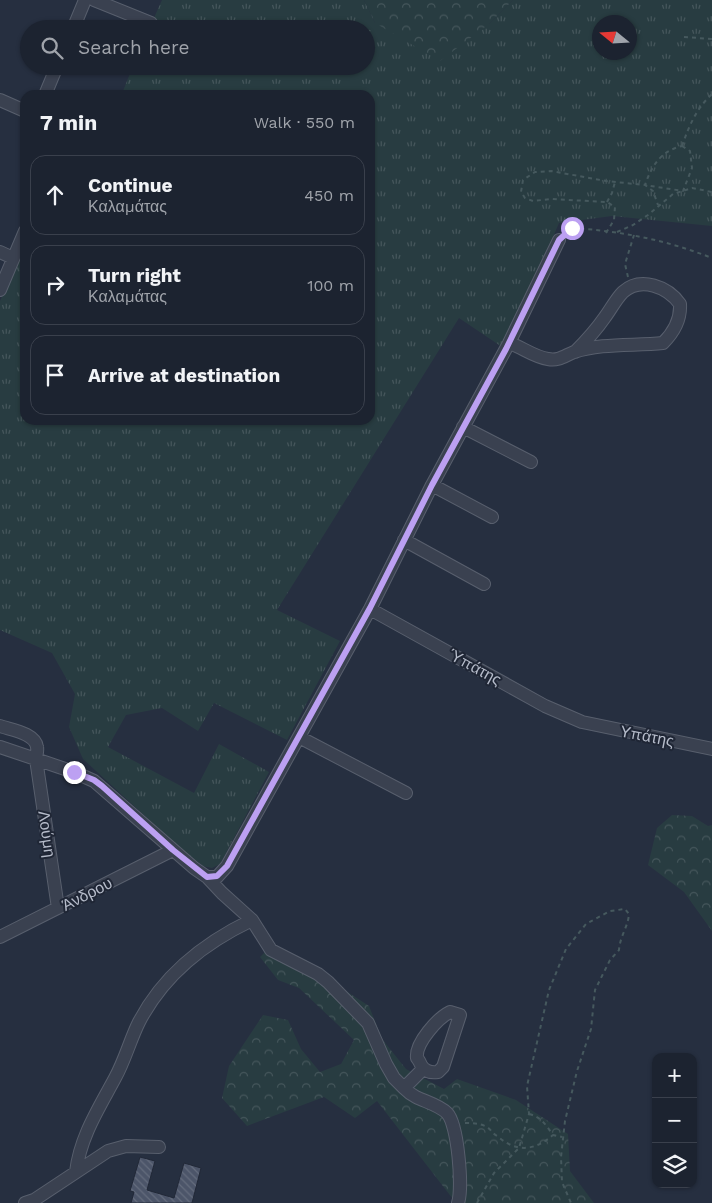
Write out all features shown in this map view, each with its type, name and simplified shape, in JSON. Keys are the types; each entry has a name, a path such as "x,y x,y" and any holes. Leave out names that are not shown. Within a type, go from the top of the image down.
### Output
{"street":[{"path":"77,20 86,0"},
{"path":"94,0 144,20"},
{"path":"46,90 52,75"},
{"path":"0,100 20,109"},
{"path":"207,877 217,876 227,866 299,737 370,608 432,485 509,343 559,240"},
{"path":"0,290 20,242"},
{"path":"0,252 13,258"},
{"path":"509,343 547,359 559,360 575,352 663,342 671,335 677,324 680,304 654,284 633,286 624,292 599,326 575,352"},
{"path":"463,427 531,462"},
{"path":"432,485 492,517"},
{"path":"404,540 484,584"},
{"name":"Ύπάτης","path":"370,608 545,706 582,722"},
{"name":"Υπάτης","path":"582,722 712,749"},
{"name":"Λούμη","path":"0,726 28,736 35,742 37,748 36,759 58,908"},
{"path":"299,737 406,792"},
{"path":"0,747 94,780 173,850 207,877 252,920 271,950 318,974 328,982 368,1023 394,1078 414,1097 434,1104 447,1114 454,1123 461,1189 458,1203"},
{"name":"Άνδρου","path":"0,937 173,850"},
{"path":"76,1172 83,1140 117,1074 149,1003 166,981 184,963 213,942 252,920"},
{"path":"450,1012 460,1015 443,1067 438,1072 432,1073 423,1069 417,1059 418,1050 423,1039 442,1015 450,1012"},
{"path":"404,1088 423,1069"},
{"path":"25,1203 34,1200 108,1151 126,1146 159,1147"}],"path":[{"path":"684,37 712,39"},
{"path":"682,146 696,112 712,94"},
{"path":"646,185 650,171 662,155 671,149 682,146 690,151 692,168 683,191"},
{"path":"606,233 614,220 615,207 607,202 551,199 533,201 525,198 521,192 523,180 535,172 543,171 576,174 615,182 683,191"},
{"path":"607,202 615,182"},
{"path":"646,185 653,191 658,205"},
{"path":"617,232 648,215 673,194 692,188 712,192"},
{"path":"559,240 572,228 606,233 617,232 678,246 712,258"},
{"path":"629,289 625,264 634,236"},
{"path":"477,1203 494,1174 519,1148 529,1114 527,1086 550,990 566,949 586,924 610,911 625,909 629,914 628,924 620,939 619,950 610,960 596,990 591,1029 577,1071 565,1121 560,1157 562,1182 571,1203"},
{"path":"529,1114 535,1115 545,1122 553,1135 563,1137"},
{"path":"454,1123 478,1123 487,1126 495,1136 508,1145 519,1148 534,1147 553,1135"}],"green space":[{"path":"162,0 364,0 374,20 153,20"},
{"path":"364,0 513,0 489,24 440,61 375,23"},
{"path":"513,0 712,0 712,226 612,216 559,223 505,349 459,318 277,610 340,641 287,740 214,703 198,731 162,708 126,715 108,747 194,793 219,744 269,772 220,864 212,868 203,866 182,850 83,759 69,727 75,694 52,653 0,630 0,301 20,257 20,425 375,425 375,90 123,90 129,75 375,75 375,23 489,24"},
{"path":"672,815 692,816 708,826 712,825 712,931 684,892 648,865 657,828"},
{"path":"267,950 286,952 369,1006 382,1039 406,1069 444,1089 457,1079 516,1100 568,1134 570,1171 594,1203 456,1203 377,1101 355,1118 324,1097 247,1126 222,1098 229,1066 263,1015 288,1020 301,1049 320,1072 341,1064 354,1040 299,988 278,980 260,957"}],"building":[{"path":"140,1157 155,1161 147,1190 174,1198 184,1163 201,1168 192,1203 131,1203 134,1192 130,1191"}],"route":[{"path":"74,772 94,780 102,786 173,850 207,877 217,876 227,866 370,608 432,485 506,349 559,240 572,228"}]}
